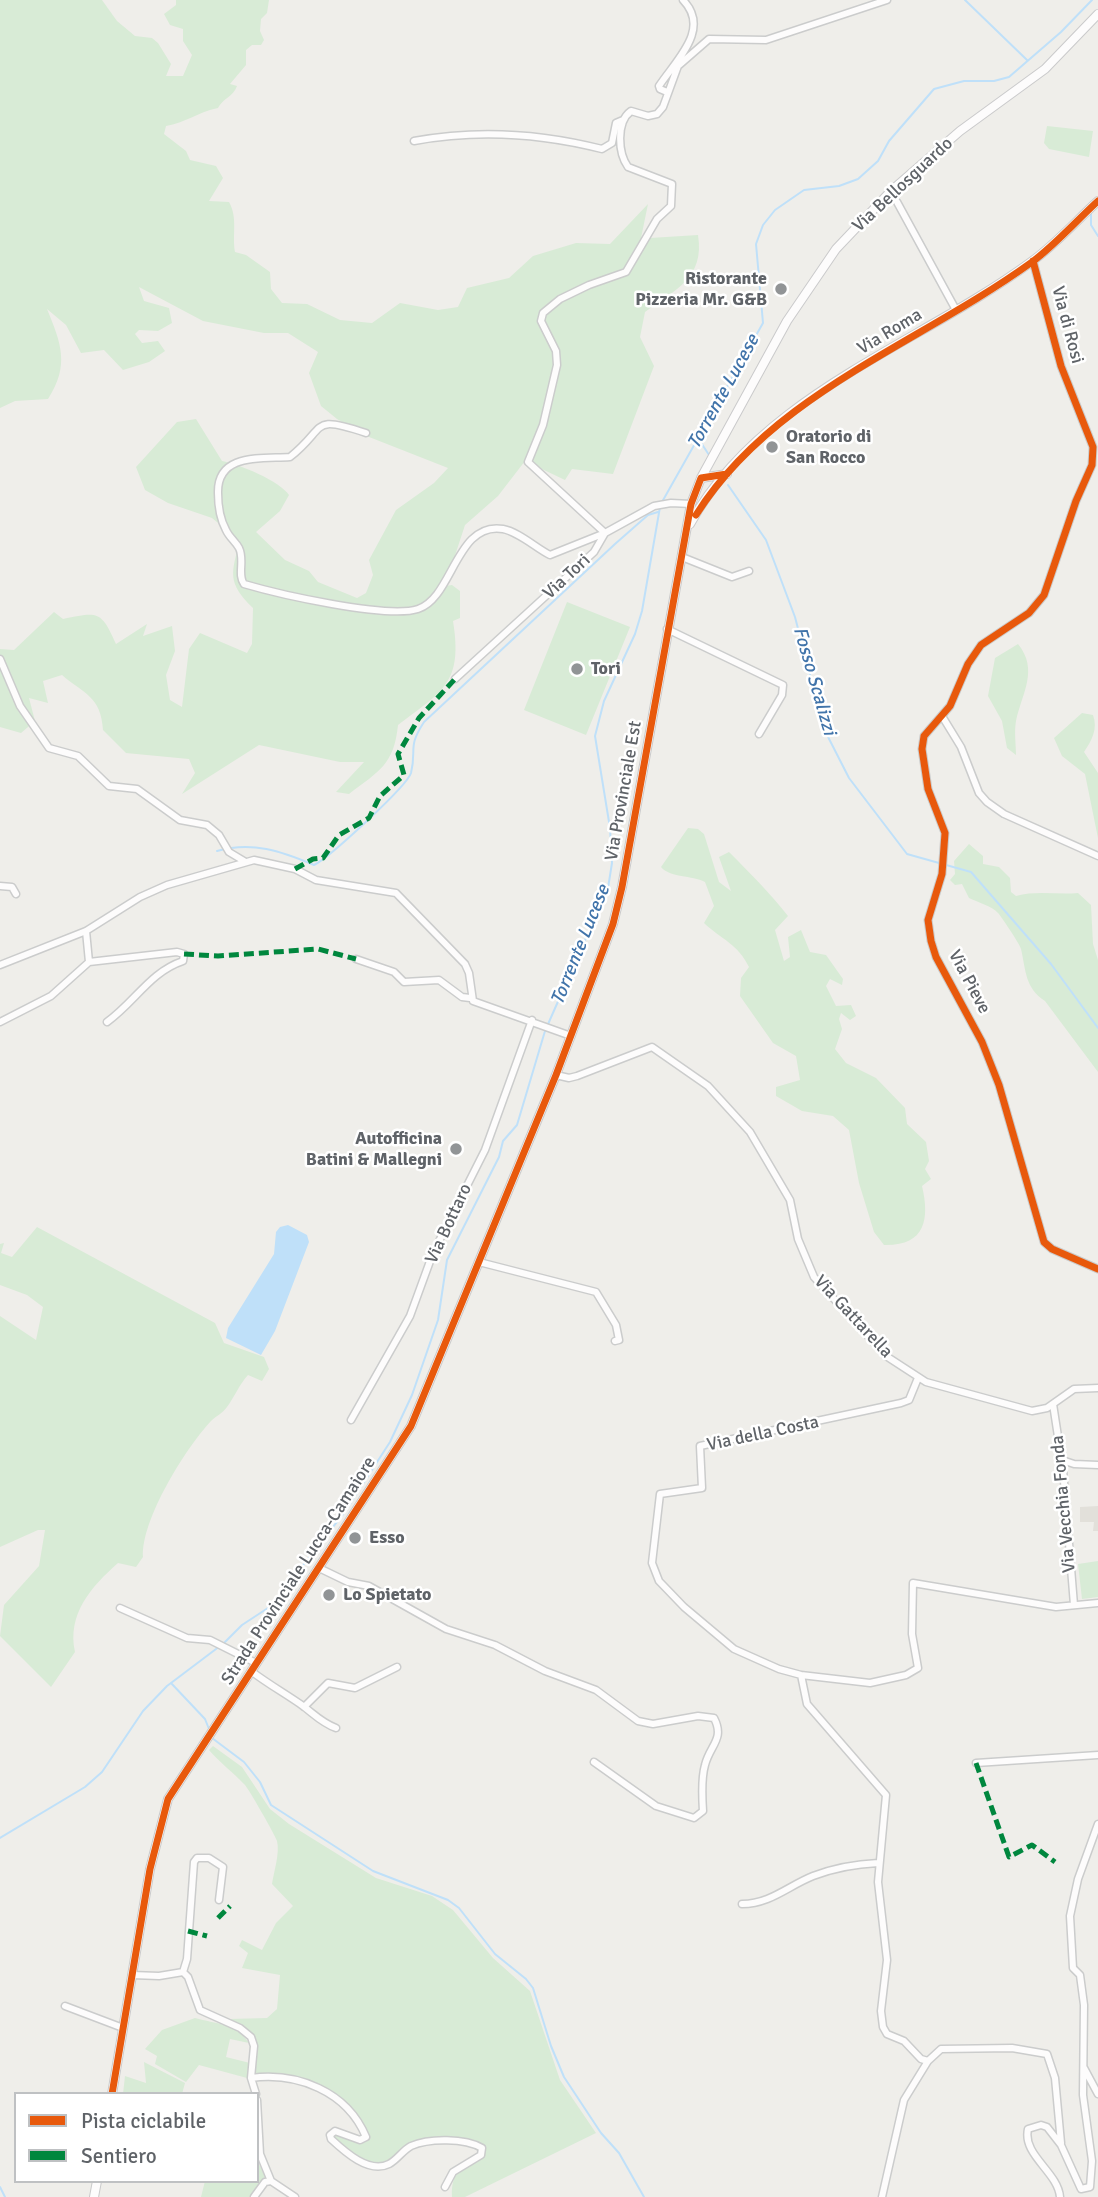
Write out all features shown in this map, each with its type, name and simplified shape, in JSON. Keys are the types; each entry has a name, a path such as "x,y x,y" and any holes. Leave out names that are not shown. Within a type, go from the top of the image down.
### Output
{"main road":[{"name":"Via Bellosguardo","path":"691,504 711,461 788,321 836,249 891,191 960,131 1045,69 1098,14"},
{"name":"Via Roma","path":"687,530 722,475 794,410 1033,261 1098,201"},
{"path":"711,461 712,468 722,475"},
{"path":"700,482 722,475"},
{"path":"700,482 717,485"},
{"path":"691,504 707,498"},
{"name":"Via Provinciale Est","path":"556,1075 613,924 622,887 691,504"},
{"name":"Strada Provinciale Lucca-Camaiore","path":"112,2092 162,1816 168,1800 411,1426 556,1075"}],"street":[{"path":"667,92 659,86 688,44 695,19 694,12 683,0"},
{"path":"414,141 453,134 514,133 544,136 602,149 612,143 616,123 631,111 648,116 657,114 663,107 678,66 709,39 766,40 887,0"},
{"path":"366,433 336,423 326,423 310,434 290,457 237,460 225,467 218,488 219,507 226,530 242,557 240,576 244,584 320,601 400,613 428,604 475,537 496,529 506,530 550,555 605,533 528,462 544,425 557,365 556,351 541,321 543,313 560,299 625,272 657,219 671,206 672,184 628,167 624,162 621,137 623,120"},
{"path":"897,202 956,310"},
{"name":"Via di Rosi","path":"1033,261 1054,344 1073,403 1090,436"},
{"path":"1090,436 1098,435"},
{"name":"Via Pieve","path":"1090,436 1092,465 1076,501 1044,595 1028,612 981,645 968,664 950,706 930,727 922,749 928,789 945,833 942,874 928,920 936,957 982,1042 999,1085 1044,1242 1052,1249 1098,1269"},
{"name":"Via Tori","path":"455,680 594,552 605,533 654,506 691,504"},
{"path":"682,557 732,576 749,571"},
{"path":"667,629 783,685 782,695 759,734"},
{"path":"0,659 20,706 49,748 78,755 109,786 144,791 164,811 180,820 206,825 219,835 229,852 244,861"},
{"path":"942,716 961,747 979,793 987,802 1004,814 1098,856"},
{"path":"0,965 86,931 141,897 167,885 254,860 282,866 316,880 396,893 465,964 470,973 470,998"},
{"path":"0,886 12,887 16,894"},
{"path":"86,931 89,962"},
{"path":"0,1022 51,996 89,962 177,952 184,954 183,961 167,966 153,977 107,1022"},
{"path":"356,959 394,972 404,982 439,980 462,997 470,998 485,1008 534,1021 570,1035"},
{"name":"Via Bottaro","path":"351,1420 410,1315 433,1253 485,1150 534,1021"},
{"name":"Via Gattarella","path":"556,1075 577,1076 652,1046 708,1086 750,1132 790,1200 798,1239 814,1277 886,1356 918,1378 958,1392 1032,1410 1053,1405 1074,1389 1098,1388"},
{"path":"479,1262 596,1292 616,1325 619,1340 615,1341"},
{"name":"Via della Costa","path":"918,1378 909,1400 901,1403 700,1446 702,1488 660,1494 652,1563 653,1571 667,1592 734,1649 801,1675 870,1683 906,1675 918,1668 912,1634 913,1583 1066,1607 1098,1603"},
{"name":"Via Vecchia Fonda","path":"1053,1405 1062,1460 1074,1605"},
{"path":"1062,1460 1074,1464 1098,1465"},
{"path":"320,1568 348,1581 369,1586 446,1629 495,1645 545,1671 596,1690 638,1721 653,1724 698,1716 714,1718 719,1728 720,1738 705,1763 703,1811 694,1818 656,1806 594,1762"},
{"path":"120,1608 187,1638 210,1640 254,1667 280,1693 304,1707 319,1721 336,1728"},
{"path":"304,1707 328,1683 355,1688 397,1667"},
{"path":"801,1675 807,1704 886,1795 878,1863 887,1960 881,2011 883,2027 887,2034 904,2041 921,2059 928,2061"},
{"path":"976,1763 1098,1755"},
{"path":"1060,2197 1058,2183 1030,2147 1028,2129 1041,2125 1046,2127 1061,2145 1081,2189 1088,2188 1092,2176 1092,2161 1083,2095 1084,2005 1080,1975 1073,1968 1070,1916 1078,1879 1098,1825"},
{"path":"219,1900 222,1864 209,1858 197,1858 194,1862 187,1959 183,1972 200,2010 240,2028 251,2037 254,2046 251,2078 255,2092"},
{"path":"742,1904 768,1900 822,1873 852,1864 878,1863"},
{"path":"132,1975 159,1976 183,1972"},
{"path":"65,2006 123,2028"},
{"path":"882,2197 904,2100 928,2061 946,2047 1012,2048 1046,2054 1055,2078 1061,2145"},
{"path":"1083,2067 1098,2094"},
{"path":"251,2078 274,2075 301,2079 335,2098 351,2114 366,2137 360,2140 335,2131 330,2134 331,2139 355,2159 372,2166 387,2165 410,2147 440,2141 474,2143 482,2148 481,2155 453,2172 445,2187"},
{"path":"259,2151 271,2181 295,2197"},
{"path":"254,2197 265,2182 271,2181"}],"shaded area":[{"path":"1098,1506 1098,1531 1093,1531 1094,1522 1080,1522 1080,1507"}],"green space":[{"path":"0,0 102,0 117,21 135,36 152,38 158,43 171,64 166,76 183,76 192,55 183,41 183,29 170,25 164,14 176,5 176,0 269,0 267,13 261,19 260,31 264,40 261,45 252,45 246,50 246,65 230,84 237,86 233,93 218,108 166,126 164,134 186,151 190,160 216,166 223,178 209,201 229,202 234,220 235,252 246,255 270,272 271,289 282,303 307,304 340,320 372,323 400,303 438,310 458,307 467,288 509,278 533,256 576,243 610,244 648,204 640,243 627,264 632,269 650,238 698,235 699,250 692,272 677,289 645,312 640,337 654,366 613,474 572,469 565,480 525,461 498,496 465,525 445,586 452,585 460,591 460,618 453,621 455,659 452,672 438,694 398,725 393,749 383,766 349,794 336,792 364,762 340,762 259,745 182,794 195,773 189,759 126,753 103,730 102,719 95,703 62,675 43,681 48,703 29,698 35,721 21,733 0,727 0,649 14,650 54,612 63,619 84,615 97,616 102,619 116,644 147,624 143,636 172,626 175,651 166,675 170,700 182,707 189,649 200,633 247,653 252,644 253,608 239,591 233,577 240,541 212,518 168,503 145,490 136,467 177,422 196,419 222,461 258,474 284,490 289,495 280,511 256,532 285,560 309,571 318,582 357,598 366,593 373,575 369,560 396,510 434,483 448,468 364,435 321,406 309,373 318,352 288,333 264,333 203,321 139,287 144,301 169,308 172,323 158,331 139,330 135,334 142,343 158,341 165,351 149,362 123,370 104,350 81,353 66,325 47,309 61,354 55,387 48,399 15,401 0,408"},
{"path":"1047,126 1093,131 1089,157 1049,149 1044,143"},
{"name":"Tori","path":"567,602 630,627 586,735 524,710"},
{"path":"1018,644 1024,654 1028,672 1016,721 1016,755 1007,748 1002,721 988,696 995,658"},
{"path":"1082,713 1093,715 1095,725 1084,752 1098,773 1098,838 1085,774 1062,756 1054,738"},
{"path":"688,828 698,829 704,834 719,882 731,891 719,857 729,852 788,916 775,930 784,961 790,957 788,937 801,930 810,952 826,955 843,979 842,985 830,979 826,986 836,1006 851,1005 856,1016 850,1020 841,1013 839,1019 842,1029 835,1049 846,1063 876,1078 905,1108 907,1124 926,1142 929,1161 925,1169 931,1179 922,1186 924,1220 916,1236 908,1241 884,1245 874,1232 859,1183 849,1130 833,1116 802,1111 776,1096 776,1087 800,1080 796,1056 773,1043 740,996 741,978 749,967 734,947 704,923 714,906 705,882 670,873 661,867"},
{"path":"969,844 983,856 983,864 999,867 1010,878 1011,892 1016,896 1032,893 1078,893 1091,905 1093,944 1098,960 1098,1072 1030,985 1020,947 1000,915 992,908 969,898 962,884 955,885 950,880 955,874 954,861"},
{"path":"37,1227 215,1323 224,1343 264,1357 269,1369 262,1381 248,1375 225,1409 211,1421 189,1449 157,1505 144,1542 143,1557 136,1567 118,1563 83,1602 75,1625 75,1652 51,1687 0,1636 4,1605 39,1566 45,1530 38,1530 0,1547 0,1316 36,1340 43,1307 27,1295 0,1285 0,1244 4,1243 1,1253 12,1257"},
{"path":"1098,1561 1098,1597 1082,1599 1078,1564"},
{"path":"213,1746 242,1767 270,1809 289,1824 376,1878 432,1896 453,1910 493,1958 530,1991 560,2080 596,2133 465,2197 452,2197 457,2173 466,2165 480,2159 483,2146 456,2138 426,2139 408,2145 387,2162 380,2164 365,2161 334,2138 336,2134 358,2143 366,2142 368,2138 321,2087 293,2075 254,2075 256,2041 229,2019 267,2018 277,2009 280,1975 242,1968 248,1953 239,1946 242,1940 262,1950 276,1923 293,1906 272,1884 278,1851 277,1841 247,1787 209,1750"},
{"path":"195,2018 225,2025 244,2036 249,2043 230,2039 226,2057 250,2063 247,2078 199,2065 186,2082 155,2064 157,2056 145,2049 162,2030"},
{"path":"144,2062 185,2083 183,2092 123,2092 125,2076 146,2083"},
{"path":"259,2164 265,2177 251,2197 201,2197 204,2183 259,2183"}],"water":[{"path":"288,1225 307,1235 309,1242 275,1331 261,1355 226,1338 228,1328 274,1254 276,1232 280,1227"}],"waterway":[{"path":"965,0 1027,60"},
{"name":"Torrente Lucese","path":"662,502 763,323 756,244 763,225 775,210 804,190 839,186 858,179 878,161 889,141 934,89 964,81 994,81 1009,77 1061,32 1092,0"},
{"path":"1091,212 1091,225 1098,236"},
{"name":"Fosso Scalizzi","path":"698,438 709,455"},
{"name":"Fosso Scalizzi","path":"728,485 766,540 795,617 824,729 849,778 907,854 971,872 1051,964 1098,1028"},
{"name":"Torrente Lucese","path":"224,1643 242,1625 271,1606 344,1513 390,1442 412,1395 438,1320 447,1260 499,1157 503,1141 517,1125 545,1031 608,888 612,863 610,828 595,736 604,701 635,634 642,611 660,507"},
{"path":"217,851 254,847 278,852 314,865 322,860 367,821 406,780 413,765 414,743 424,722 615,544 648,515 658,512"},
{"name":"Torrente Lucese","path":"0,1838 85,1787 102,1772 143,1711 167,1686 220,1646"},
{"path":"171,1683 205,1719 209,1729"},
{"path":"212,1738 244,1762 260,1782 271,1805 373,1871 448,1900 459,1908 495,1954 526,1979 533,1988 564,2077 601,2133 619,2153 644,2197"},
{"name":"Torrente Lucese","path":"0,2187 5,2197"}],"marked path":[{"path":"295,869 313,859 323,858 339,835 369,818 380,796 404,775 398,754 419,718 455,679"},
{"path":"184,954 218,956 318,949 356,959"},
{"path":"976,1763 1009,1857 1032,1845 1055,1862"},
{"path":"218,1918 230,1906"},
{"path":"188,1931 207,1936"}],"cycle path":[{"path":"696,515 728,472 765,436 806,403 1032,262 1098,201"},
{"path":"1033,261 1061,366 1093,447 1092,465 1076,501 1044,595 1029,613 981,645 968,664 950,706 924,736 922,749 928,789 945,833 942,874 928,920 936,957 982,1042 999,1085 1044,1242 1052,1249 1098,1269"},
{"path":"112,2092 150,1869 168,1799 411,1426 556,1075 613,924 622,887 691,504 701,478 727,474"}],"place":[{"name":"Ristorante Pizzeria Mr. G&B","path":"781,289"},
{"name":"Oratorio di San Rocco","path":"772,447"},
{"name":"Tori","path":"577,669"},
{"name":"Autofficina Batini & Mallegni","path":"456,1149"},
{"name":"Esso","path":"355,1538"},
{"name":"Lo Spietato","path":"329,1595"}]}
